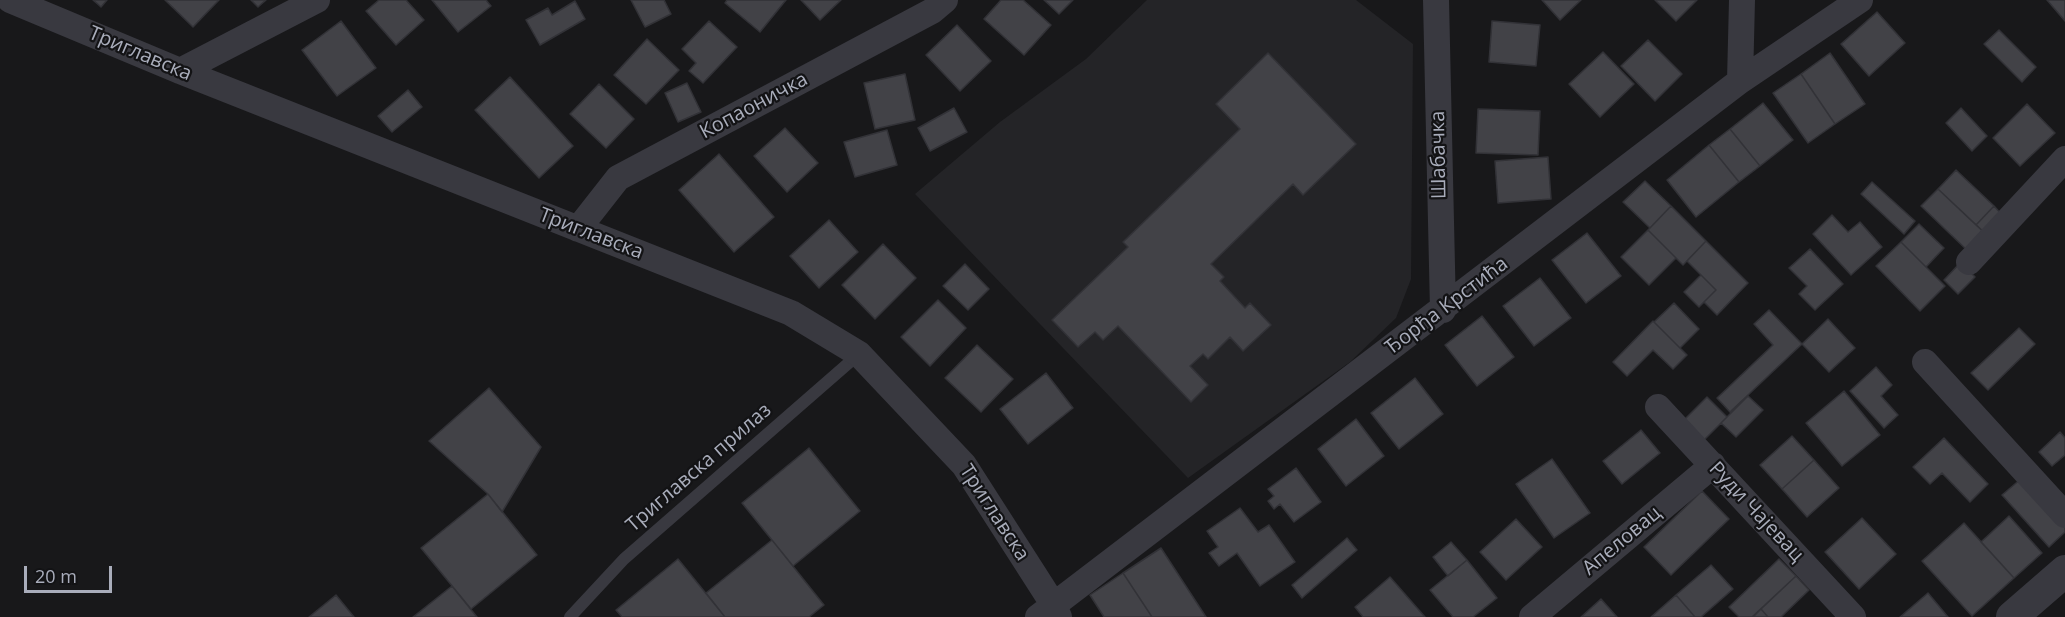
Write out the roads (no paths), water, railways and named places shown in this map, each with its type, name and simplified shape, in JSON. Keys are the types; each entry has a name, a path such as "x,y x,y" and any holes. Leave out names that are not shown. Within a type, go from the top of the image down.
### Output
{"street":[{"name":"Триглавска","path":"10,0 180,71 792,313 859,354 964,465 1050,613"},
{"path":"180,71 316,0"},
{"name":"Копаоничка","path":"578,229 618,178 932,11 945,0"},
{"name":"Шабачка","path":"1436,0 1443,310"},
{"path":"1740,81 1742,0"},
{"name":"Ђорђа Крстића","path":"1050,613 1740,81 1860,0"},
{"path":"1968,262 2065,159"},
{"path":"1925,362 2065,515"},
{"name":"Руди Чајевац","path":"1658,407 1853,617"},
{"name":"Апеловац","path":"1532,617 1713,465"},
{"path":"2012,617 2065,571"}],"lane":[{"name":"Триглавска прилаз","path":"570,617 624,559 859,354"}]}
